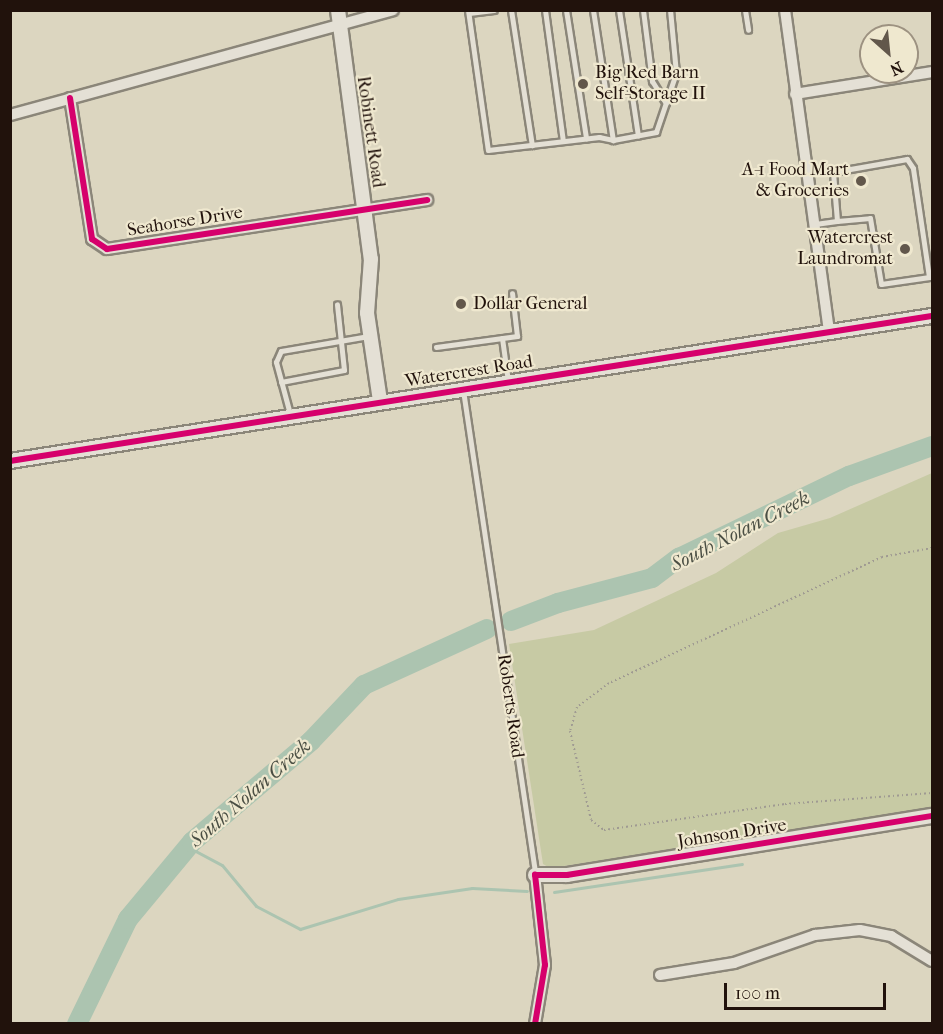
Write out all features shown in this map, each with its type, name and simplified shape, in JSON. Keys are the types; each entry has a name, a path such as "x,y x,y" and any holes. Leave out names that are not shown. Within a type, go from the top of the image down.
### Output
{"street":[{"name":"Robinett Road","path":"338,10 371,260 367,313 380,400"},
{"path":"10,115 393,10"},
{"path":"785,10 829,331"},
{"path":"795,94 933,72"},
{"name":"Seahorse Drive","path":"70,98 93,239 107,249 427,200"},
{"name":"Watercrest Road","path":"10,461 290,414 933,316"},
{"name":"Johnson Drive","path":"535,875 567,875 933,816"},
{"name":"Roberts Road","path":"535,875 544,965 535,1023"},
{"path":"660,975 734,963 815,935 860,930 891,936 933,961"}],"lane":[{"path":"494,10 468,12 488,150 586,138 613,140 656,132 676,73 670,10"},
{"path":"511,10 532,145"},
{"path":"545,10 563,141"},
{"path":"566,10 586,138"},
{"path":"593,10 613,140"},
{"path":"619,10 638,136"},
{"path":"643,10 652,81 666,103"},
{"path":"745,10 748,30"},
{"path":"813,224 870,218 881,284 929,277 913,168 907,159 833,172 837,221"},
{"path":"436,347 518,336 512,293"},
{"path":"281,382 344,370 337,304"},
{"path":"290,414 276,362 280,351 370,336"},
{"path":"502,338 508,382"},
{"name":"Roberts Road","path":"463,388 535,875"}],"path":[{"path":"933,548 882,557 609,683 577,707 570,731 591,820 604,830 785,804 933,793"},
{"path":"856,1023 884,1023"}],"green space":[{"path":"932,473 932,812 550,868 543,864 509,644 594,630 716,573 778,533 830,518"}],"waterway":[{"name":"South Nolan Creek","path":"511,621 558,603 652,578 679,558 849,476 932,446"},
{"name":"South Nolan Creek","path":"77,1024 128,919 192,842 311,741 364,685 487,629"},
{"path":"188,847 222,865 256,906 300,929 398,899 472,888 527,891"},
{"path":"554,892 742,864"}],"cycle path":[{"path":"70,98 92,239 107,249 427,200"},
{"path":"10,461 932,316"},
{"path":"535,1024 545,965 535,875 567,875 932,816"}],"place":[{"name":"Big Red Barn Self-Storage II","path":"583,84"},
{"name":"A-1 Food Mart & Groceries","path":"861,181"},
{"name":"Watercrest Laundromat","path":"905,249"},
{"name":"Dollar General","path":"461,304"}]}
